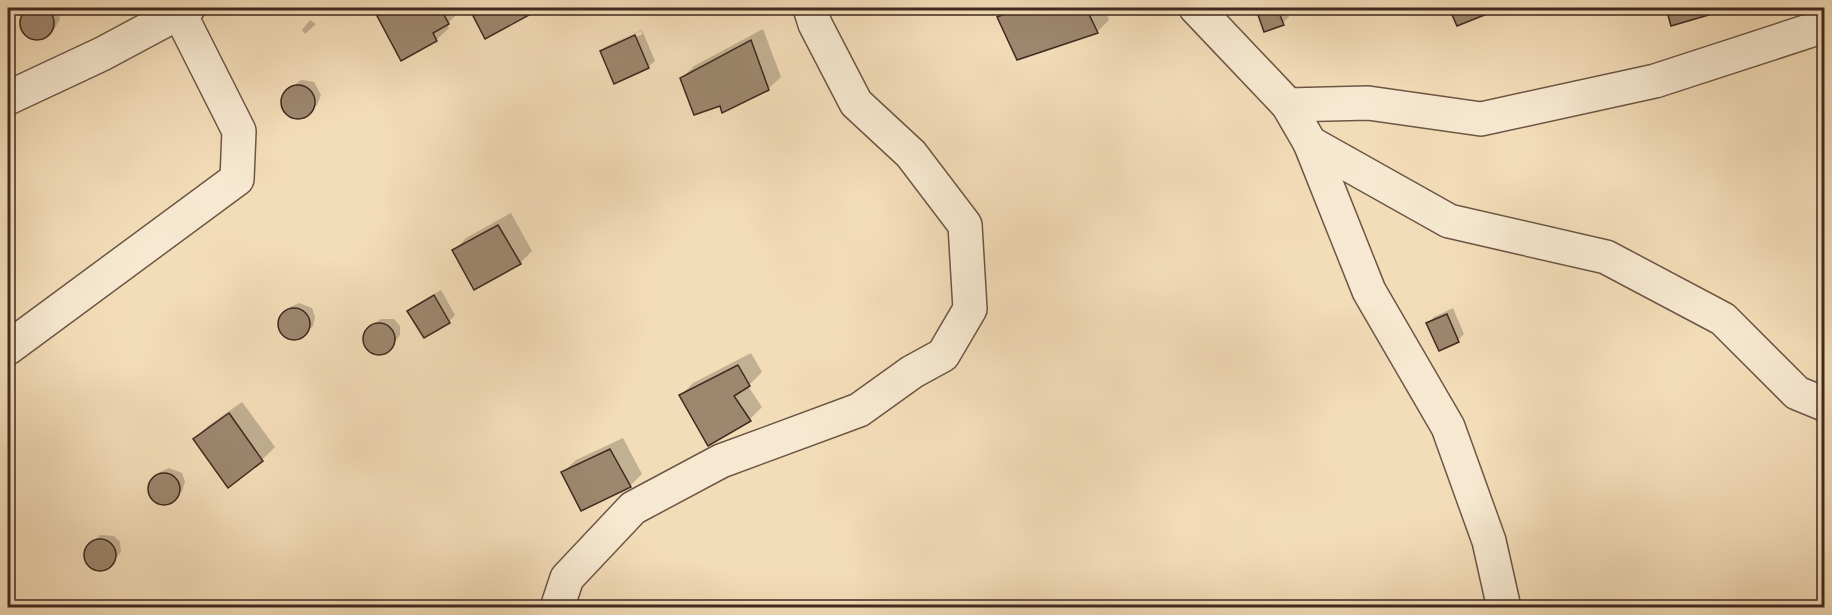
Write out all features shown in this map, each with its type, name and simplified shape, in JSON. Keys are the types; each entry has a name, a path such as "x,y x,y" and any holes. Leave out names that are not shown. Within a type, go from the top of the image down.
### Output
{"street":[{"path":"564,598 633,508 721,461 858,410 912,372 943,356 970,309 965,225 911,154 856,103 815,24 810,8"},
{"path":"1196,8 1288,105 1310,142 1369,291 1448,427 1489,541 1504,608"},
{"path":"8,98 102,54 183,10 239,131 237,179 8,348"},
{"path":"1288,105 1368,103 1481,119 1655,81 1824,26"},
{"path":"1310,142 1449,222 1606,257 1723,319 1797,393 1824,404"}],"building":[{"path":"37,6 49,11 54,23 49,35 37,40 25,35 20,23 25,11"},
{"path":"382,8 419,8 421,11 428,8 440,8 449,24 433,33 437,41 401,61 375,12"},
{"path":"469,8 528,8 531,14 485,39"},
{"path":"1020,8 1086,8 1098,33 1017,60 997,17"},
{"path":"1277,8 1284,25 1264,32 1257,12"},
{"path":"1449,8 1502,8 1457,26"},
{"path":"1666,8 1720,8 1722,11 1671,26"},
{"path":"635,35 649,68 614,84 600,51"},
{"path":"751,40 769,90 722,113 720,106 694,115 680,78"},
{"path":"298,85 310,90 315,102 310,114 298,119 286,114 281,102 286,90"},
{"path":"498,225 521,264 474,290 452,250"},
{"path":"434,295 450,323 424,338 407,311"},
{"path":"294,308 305,313 310,324 305,335 294,340 283,335 278,324 283,313"},
{"path":"1447,314 1459,342 1439,351 1426,323"},
{"path":"379,323 390,328 395,339 390,350 379,355 368,350 363,339 368,328"},
{"path":"738,365 750,386 734,396 751,421 708,446 679,395"},
{"path":"229,413 263,461 228,488 193,439"},
{"path":"610,449 631,487 581,511 561,472"},
{"path":"164,473 175,478 180,489 175,500 164,505 153,500 148,489 153,478"},
{"path":"100,539 111,544 116,555 111,566 100,571 89,566 84,555 89,544"}]}
